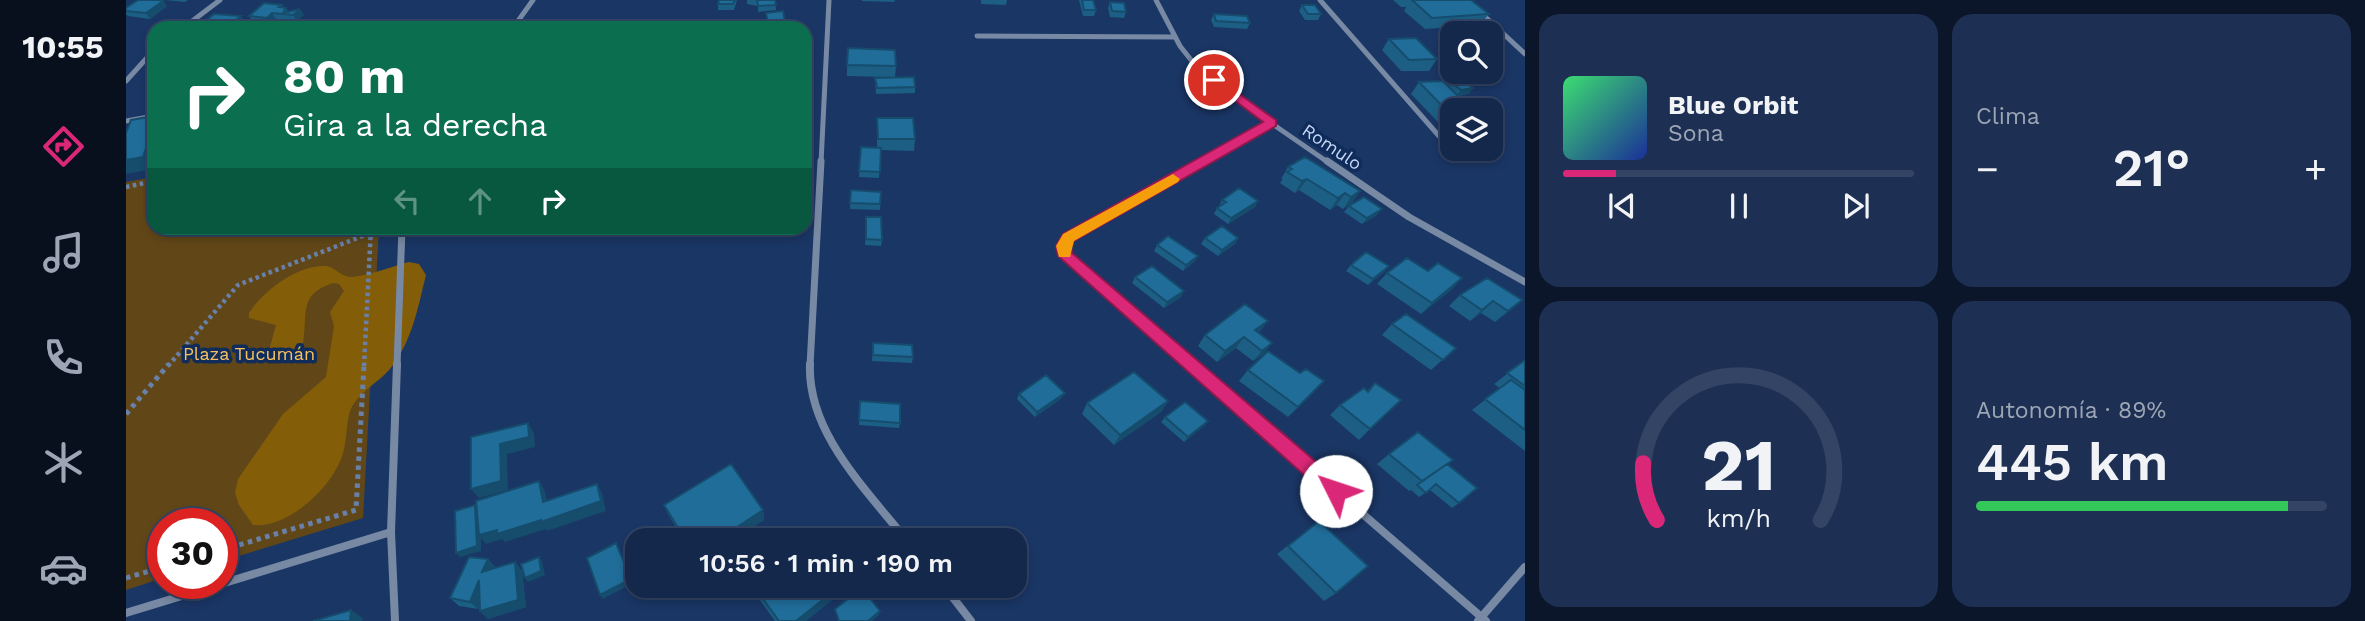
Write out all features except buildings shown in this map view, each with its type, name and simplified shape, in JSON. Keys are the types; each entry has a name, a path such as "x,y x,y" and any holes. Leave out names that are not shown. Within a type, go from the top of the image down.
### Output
{"street":[{"path":"192,21 220,0"},
{"path":"518,21 533,0"},
{"path":"829,0 809,388 812,400 831,437 859,480 897,528"},
{"name":"Romulo","path":"1156,0 1175,37 1195,65 1272,123 1409,217 1525,282"},
{"path":"1320,0 1439,136"},
{"path":"1467,0 1525,54"},
{"path":"977,36 1175,37"},
{"path":"126,81 147,58"},
{"path":"126,121 147,117"},
{"path":"1272,123 1069,237 1064,246 1065,256 1481,620 1525,566"},
{"path":"395,621 391,532 402,235"},
{"path":"126,614 391,532"},
{"path":"953,598 971,621"}],"path":[{"path":"126,187 147,182"},
{"path":"126,414 238,285 359,235"},
{"path":"238,545 356,510 371,235"},
{"path":"126,578 147,572"}],"green space":[{"name":"Plaza Tucumán","path":"147,178 147,235 379,235 363,518 238,556 238,508 147,508 147,583 126,590 126,182"}],"shaded area":[{"path":"409,262 419,264 426,275 413,324 398,359 353,405 338,466 320,491 294,513 281,520 253,525 239,505 235,493 238,479 283,414 326,377 334,326 330,312 344,291 339,284 333,283 314,293 307,306 303,343 289,352 272,351 270,347 276,325 249,318 249,313 263,296 282,280 304,269 326,266 343,275 356,277"}],"slow traffic":[{"path":"1065,253 1064,246 1069,237 1173,179"}],"route":[{"path":"1214,80 1272,123 1069,237 1064,246 1065,256 1336,491"}]}
